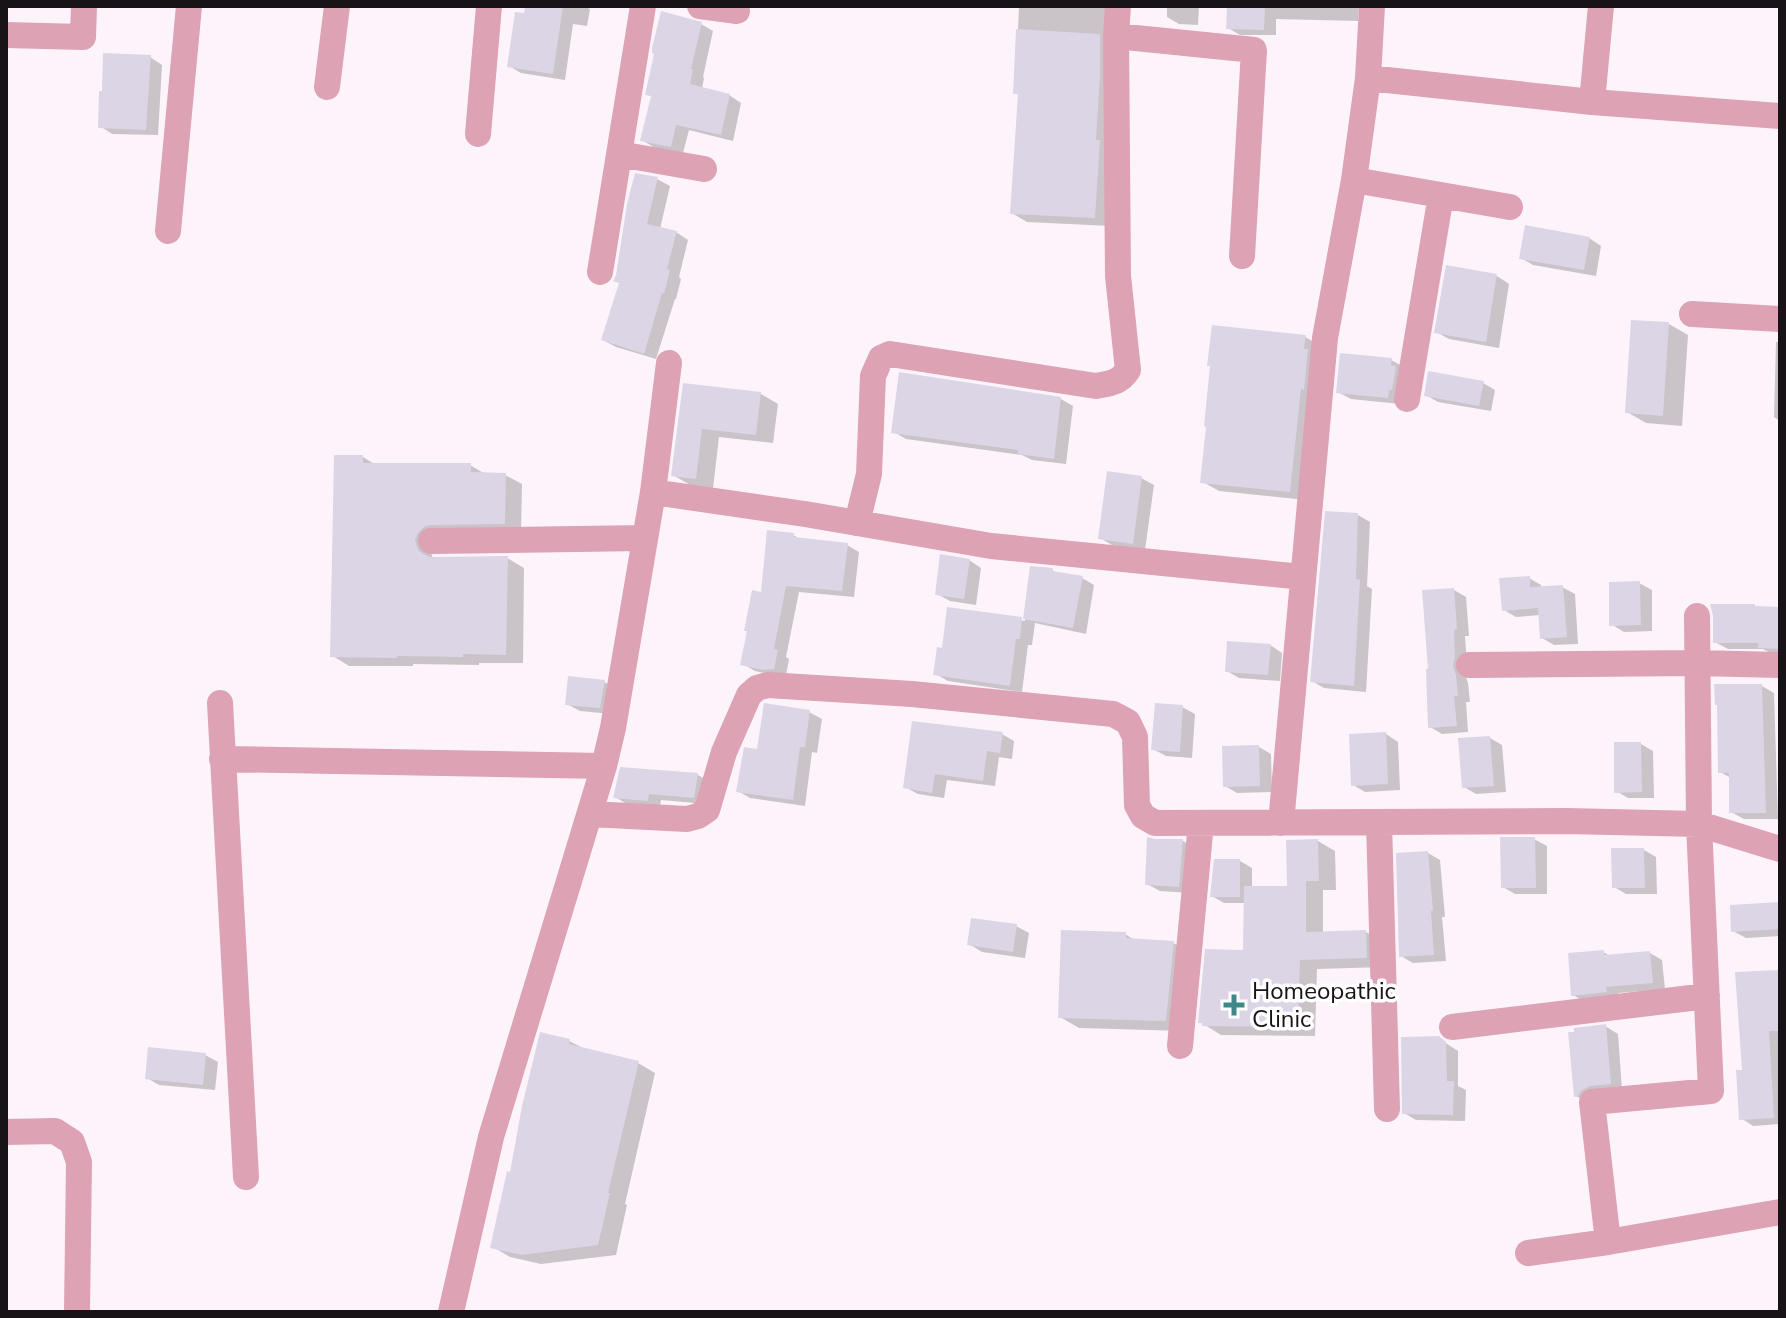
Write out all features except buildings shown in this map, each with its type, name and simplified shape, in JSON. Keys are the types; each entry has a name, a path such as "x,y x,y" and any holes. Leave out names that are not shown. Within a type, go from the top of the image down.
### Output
{"street":[{"path":"6,35 83,37 84,6"},
{"path":"168,231 189,6"},
{"path":"327,87 337,6"},
{"path":"478,134 489,6"},
{"path":"600,272 643,6"},
{"path":"700,6 737,11"},
{"path":"857,523 869,474 873,376 881,358 890,354 1096,386 1115,382 1128,370 1118,276 1118,6"},
{"path":"1281,823 1325,338 1354,180 1368,78 1372,6"},
{"path":"1592,102 1601,6"},
{"path":"1116,36 1254,50 1242,256"},
{"path":"1368,78 1592,102 1780,116"},
{"path":"619,154 704,169"},
{"path":"1354,180 1510,207"},
{"path":"1407,399 1441,195"},
{"path":"1692,314 1780,319"},
{"path":"451,1312 491,1137 590,814 613,728 653,492 669,363"},
{"path":"653,492 991,546 1303,577"},
{"path":"431,541 645,538"},
{"path":"1608,1242 1592,1102 1711,1091 1699,824 1697,616"},
{"path":"1469,665 1780,665"},
{"path":"590,814 687,819 707,810 724,752 749,695 757,688 768,685 912,694 1113,714 1128,722 1135,737 1137,805 1143,816 1155,823 1566,821 1699,824 1780,849"},
{"path":"220,703 246,1177"},
{"path":"222,759 604,766"},
{"path":"1379,822 1387,1109"},
{"path":"1180,1046 1201,823"},
{"path":"1452,1027 1707,996"},
{"path":"6,1132 55,1131 72,1142 79,1162 77,1312"},
{"path":"1528,1253 1780,1212"}],"place":[{"name":"Homeopathic Clinic","path":"1234,1005"}]}
